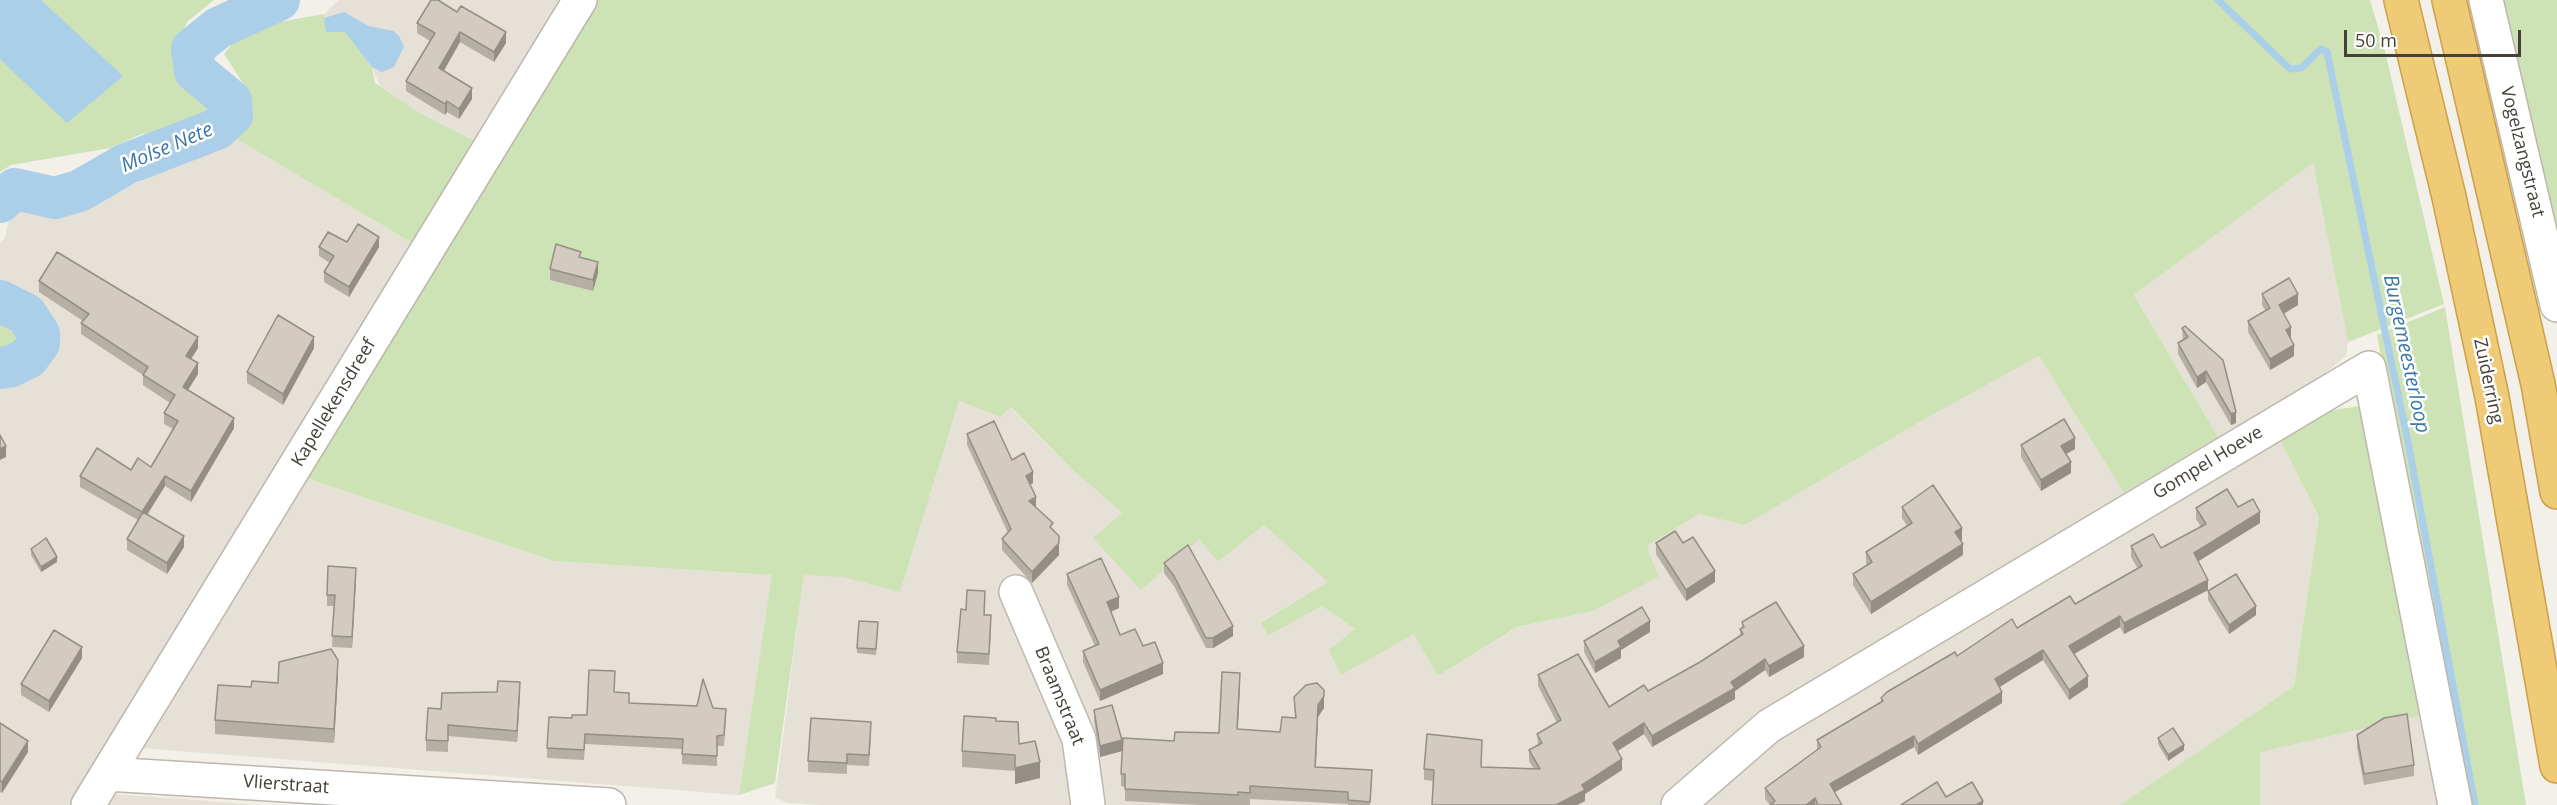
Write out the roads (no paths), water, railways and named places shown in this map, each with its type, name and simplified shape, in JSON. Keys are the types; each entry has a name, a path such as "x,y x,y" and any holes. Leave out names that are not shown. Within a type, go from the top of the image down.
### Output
{"highway":[{"name":"Zuiderring","path":"2401,0 2449,197 2492,397 2557,766"},
{"path":"2449,0 2536,373 2557,492"}],"street":[{"name":"Kapellekensdreef","path":"88,805 580,0"},
{"name":"Vogelzangstraat","path":"2486,0 2557,304"},
{"name":"Gompel Hoeve","path":"1678,805 1769,726 2369,368 2455,805"},
{"name":"Braamstraat","path":"1016,592 1079,739 1088,805"},
{"name":"Vlierstraat","path":"107,774 405,799 609,805"}],"water":[{"path":"0,0 41,0 123,76 67,123 0,59"},
{"path":"344,12 369,26 393,31 399,36 404,47 394,67 382,72 372,67 345,32 326,32 324,18"}],"waterway":[{"name":"Molse Nete","path":"0,202 15,189 55,198 79,191 126,164 217,129 232,115 231,101 195,71 192,49 218,28 279,0"},
{"name":"Burgemeesterloop","path":"2218,0 2290,69 2301,68 2321,49 2327,52 2408,442 2475,805"},
{"name":"Molse Nete","path":"0,301 26,314 39,334 39,343 28,358 9,367 0,368"}]}
